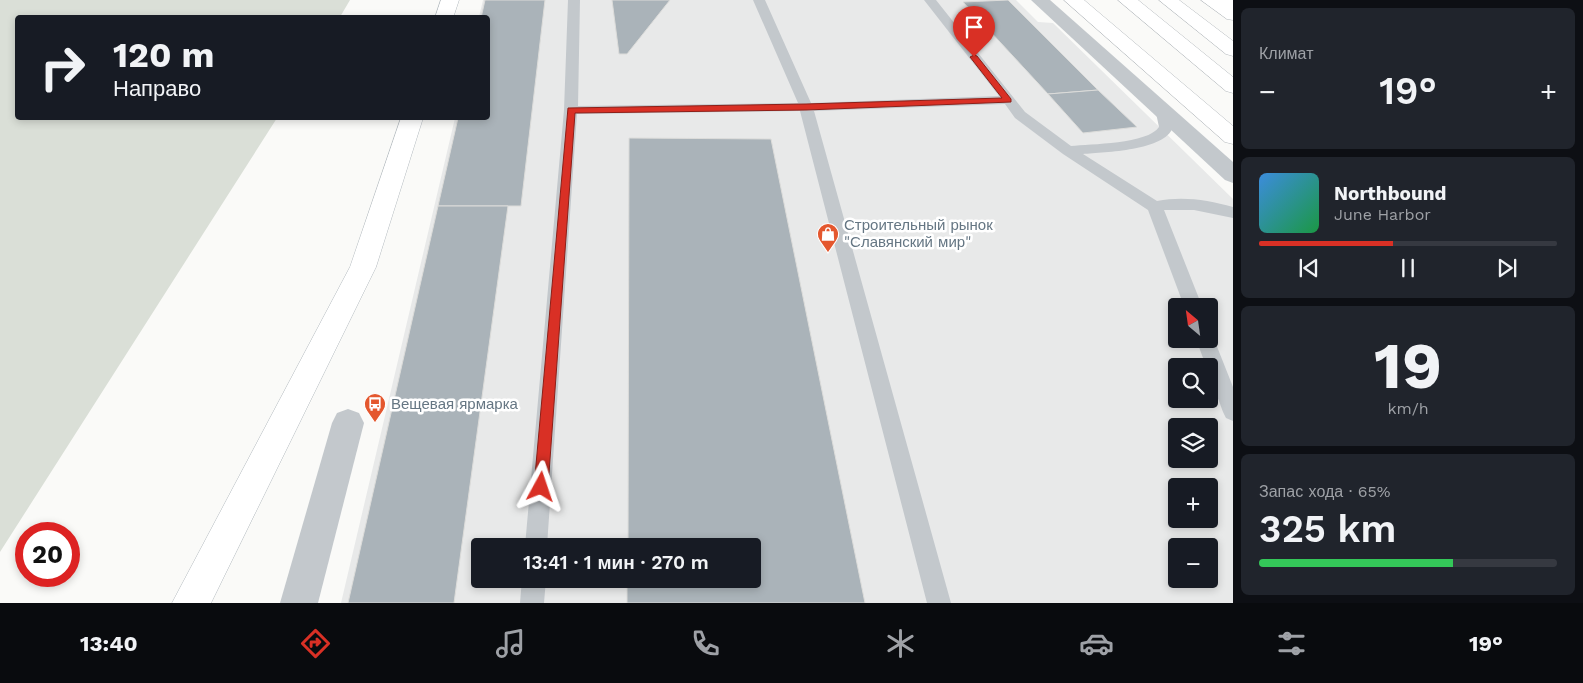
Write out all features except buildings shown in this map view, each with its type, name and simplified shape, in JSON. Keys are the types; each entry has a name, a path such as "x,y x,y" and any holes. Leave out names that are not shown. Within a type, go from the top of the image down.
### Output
{"main road":[{"path":"445,15 450,0"},
{"path":"1073,0 1233,137"},
{"path":"1127,0 1233,88"},
{"path":"1168,0 1233,50"},
{"path":"1210,0 1233,15"},
{"path":"1228,0 1233,4"},
{"path":"191,603 363,267 411,120"}],"street":[{"path":"1040,0 1233,175"},
{"path":"299,603 348,424"}],"lane":[{"path":"537,538 571,110 574,0"},
{"path":"759,0 806,107 939,603"},
{"path":"930,0 1020,115 1068,151 1155,207 1190,298"},
{"path":"571,110 806,107 1008,100"},
{"path":"1068,151 1134,144 1154,139 1164,132 1166,124 1163,113"},
{"path":"1155,207 1168,204 1188,204 1233,213"},
{"path":"1208,348 1233,412"},
{"path":"532,603 533,588"}],"shaded area":[{"path":"0,0 350,0 341,15 15,15 15,120 276,120 19,522 15,522 15,528 0,552"},
{"name":"Строительный рынок \"Славянский мир\"","path":"483,0 1016,0 1038,22 1053,23 1233,199 1233,603 341,603 455,120 490,120 490,15 479,15"}],"place":[{"name":"Строительный рынок \"Славянский мир\"","path":"828,253"},
{"name":"Вещевая ярмарка","path":"375,423"}],"route":[{"path":"541,487 571,110 806,107 1008,100 974,57"}]}
